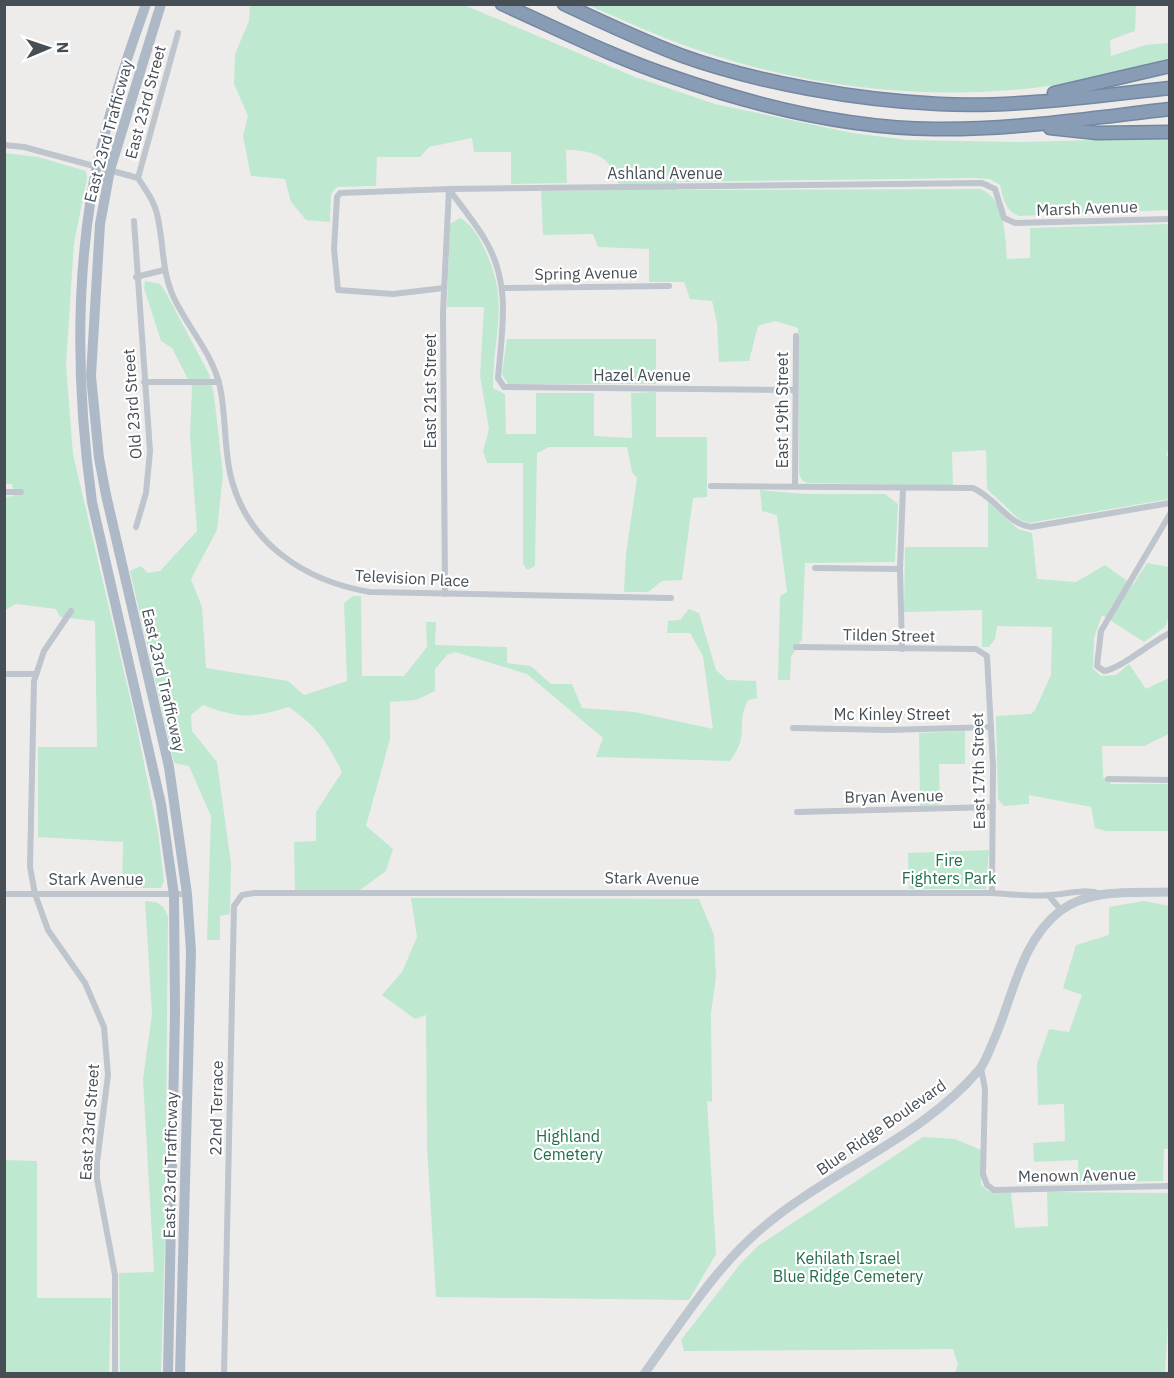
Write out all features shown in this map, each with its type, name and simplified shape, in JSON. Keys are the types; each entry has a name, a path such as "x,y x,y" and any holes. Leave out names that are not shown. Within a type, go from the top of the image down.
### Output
{"highway":[{"path":"502,4 671,77 763,104 850,122 934,129 1028,126 1170,110"},
{"path":"564,4 682,56 743,73 846,94 940,104 1017,102 1170,88"},
{"path":"1017,102 1170,66"},
{"path":"1028,126 1097,133 1170,132"}],"main road":[{"name":"East 23rd Trafficway","path":"146,4 98,167 85,241 80,361 85,451 92,502 160,804 174,895 176,988 168,1374"},
{"name":"East 23rd Trafficway","path":"161,4 131,95 110,170 100,224 91,376 99,458 169,767 187,894 191,951 180,1374"},
{"name":"Stark Avenue","path":"1105,894 1170,892"},
{"name":"Blue Ridge Boulevard","path":"644,1374 742,1245 768,1222 937,1110 981,1068 1032,944 1045,923 1061,910 1084,898 1105,894"}],"street":[{"name":"East 23rd Street","path":"138,178 178,33"},
{"path":"4,145 24,147 138,178"},
{"name":"Television Place","path":"138,178 157,212 164,270 173,298 207,352 219,382 229,471 234,489 251,523 274,549 304,572 344,587 370,591 671,598"},
{"name":"Ashland Avenue","path":"444,288 393,294 364,294 338,290 334,249 337,197 340,193 449,189 982,183 994,189 1006,219"},
{"path":"449,189 485,239 503,288"},
{"name":"East 21st Street","path":"444,594 444,288 449,189"},
{"name":"Marsh Avenue","path":"1006,219 1015,223 1170,219"},
{"path":"134,221 136,277 164,270"},
{"name":"Old 23rd Street","path":"136,277 150,465 146,493 136,527"},
{"name":"Spring Avenue","path":"503,288 669,286"},
{"name":"Hazel Avenue","path":"503,288 505,310 498,376 499,384 504,387 794,390"},
{"name":"East 19th Street","path":"795,485 796,336"},
{"path":"144,382 219,382"},
{"path":"711,486 973,488 987,494 1014,522 1031,527 1170,503"},
{"path":"902,649 900,568 903,488"},
{"path":"4,492 21,492"},
{"path":"1170,514 1106,620 1101,631 1097,666 1104,671 1113,670 1135,652 1170,633"},
{"path":"815,568 900,568"},
{"name":"East 23rd Street","path":"71,611 44,651 36,674 31,761 30,867 35,894 48,930 85,983 104,1027 108,1075 96,1162 97,1179 115,1275 115,1374"},
{"name":"Tilden Street","path":"796,647 981,651"},
{"name":"East 17th Street","path":"981,651 988,662 991,727 992,893"},
{"path":"4,674 36,674"},
{"name":"Mc Kinley Street","path":"794,728 888,730 991,727"},
{"path":"1108,779 1170,780"},
{"name":"Bryan Avenue","path":"797,812 993,807"},
{"name":"Stark Avenue","path":"254,893 992,893 1049,896 1059,892 1094,891 1105,894"},
{"name":"22nd Terrace","path":"224,1374 234,906 242,895 254,893"},
{"name":"Stark Avenue","path":"4,894 187,894"},
{"path":"1049,896 1061,910"},
{"name":"Menown Avenue","path":"981,1068 985,1089 983,1174 987,1185 994,1190 1170,1186"}],"green space":[{"path":"250,5 464,5 635,77 715,104 852,133 908,140 1022,142 1169,138 1169,210 1019,216 1008,208 1000,185 990,179 975,178 676,182 677,190 980,189 995,200 999,209 1007,259 1030,258 1030,228 1169,224 1170,447 1166,455 1169,457 1169,499 1029,523 1019,519 987,489 986,450 952,452 953,486 807,483 799,474 798,328 775,321 758,326 749,361 719,362 717,323 712,301 690,299 684,282 649,282 649,249 598,247 593,234 543,235 541,191 624,190 606,161 590,153 566,150 567,183 511,184 511,152 474,152 472,138 429,147 420,157 377,157 376,186 337,187 331,194 330,222 306,220 291,202 285,179 251,176 243,136 248,116 234,84 235,54 249,21"},
{"path":"588,5 1136,5 1135,31 1110,40 1111,56 1145,45 1169,43 1169,58 1084,80 1010,90 918,92 872,88 826,82 735,62 666,38"},
{"path":"5,153 38,157 86,171 87,178 74,243 66,365 73,454 135,719 158,832 164,881 161,888 122,888 123,842 38,837 38,747 97,747 95,621 60,617 56,609 16,604 5,610 5,497 14,496 12,484 4,484"},
{"path":"460,218 479,238 496,284 498,317 493,388 505,394 506,434 536,434 536,393 594,393 594,436 632,438 631,393 656,392 656,437 707,437 707,497 693,498 682,580 662,581 648,592 624,592 626,554 637,478 632,472 627,447 549,447 537,453 535,566 527,570 523,563 523,463 487,463 483,451 489,429 480,376 484,307 447,307 450,224"},
{"path":"145,281 160,284 165,291 209,374 214,395 223,475 217,530 191,579 202,607 206,668 288,681 304,695 347,681 344,603 353,596 361,596 362,676 404,676 427,647 426,622 436,622 435,645 507,647 507,663 531,666 551,684 572,684 582,708 635,712 713,729 703,656 690,633 667,633 668,621 680,620 689,609 699,613 716,670 727,680 756,681 757,698 748,700 744,709 740,743 730,761 596,757 603,738 527,674 455,652 447,655 435,669 435,691 416,700 390,702 390,739 366,826 393,849 386,871 360,890 295,890 294,842 316,841 316,812 342,772 320,735 289,707 255,715 237,715 203,705 191,715 192,731 217,762 231,864 230,914 220,916 220,940 207,940 211,816 189,766 174,763 130,571 141,566 148,573 160,571 197,531 190,436 192,387 172,348 161,341 144,288"},
{"path":"507,339 656,339 656,384 508,384 502,374"},
{"path":"760,490 804,494 885,494 898,504 895,562 805,563 802,639 791,657 790,680 778,680 780,596 787,592 777,515 762,511"},
{"path":"988,502 1018,529 1032,533 1037,579 1076,582 1105,565 1133,585 1147,563 1169,567 1169,616 1165,627 1144,642 1102,615 1094,638 1093,669 1101,676 1116,675 1129,664 1146,689 1169,678 1169,734 1144,746 1102,746 1103,777 1112,784 1169,784 1169,831 1106,831 1095,828 1091,807 1029,795 1029,804 1004,806 998,799 996,716 1031,714 1035,710 1051,675 1052,627 997,626 995,639 989,647 982,647 982,610 904,612 905,547 988,547"},
{"path":"965,731 965,764 939,764 940,805 920,806 919,733"},
{"name":"Fire Fighters Park","path":"989,850 986,889 909,889 908,853"},
{"name":"Highland Cemetery","path":"411,898 699,899 714,935 716,977 711,1013 712,1102 707,1101 716,1254 689,1300 436,1297 427,1146 426,1015 415,1019 382,995 402,972 417,937"},
{"path":"145,901 160,904 168,917 165,1240 161,1373 120,1373 119,1273 154,1272 143,1079 152,1014"},
{"path":"1144,901 1169,906 1170,1149 1164,1149 1163,1181 1078,1183 1078,1160 1034,1162 1033,1143 1065,1141 1064,1104 1038,1105 1037,1064 1049,1029 1069,1032 1082,995 1063,988 1076,945 1109,935 1109,907"},
{"name":"Kehilath Israel Blue Ridge Cemetery","path":"923,1137 955,1139 981,1150 981,1185 988,1191 1011,1193 1015,1228 1048,1226 1047,1192 1167,1193 1169,1195 1170,1286 1165,1373 945,1373 955,1372 958,1365 953,1349 684,1351 681,1340 741,1263 758,1246"},
{"path":"5,1160 37,1161 37,1298 111,1298 109,1373 5,1373"}]}
